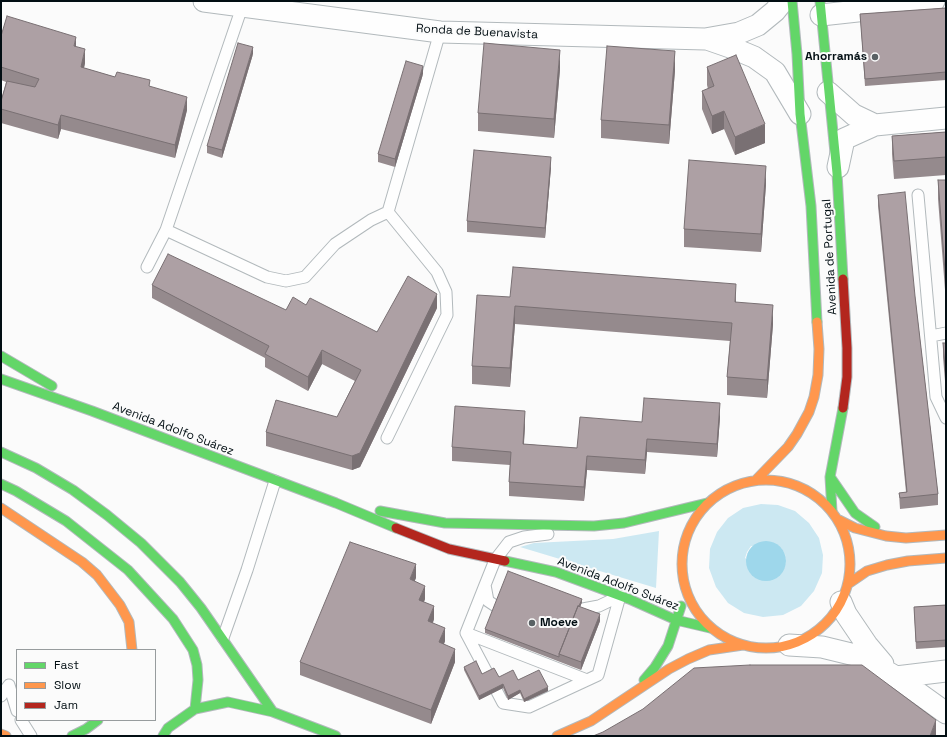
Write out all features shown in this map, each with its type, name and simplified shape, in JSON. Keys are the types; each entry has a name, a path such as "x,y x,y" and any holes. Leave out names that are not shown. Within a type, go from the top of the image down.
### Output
{"main road":[{"name":"Avenida de Portugal","path":"756,480 784,451 797,434 809,412 818,375 819,349 811,206 800,114 797,54 792,1"},
{"name":"Avenida de Portugal","path":"820,8 837,173 847,348 847,377 830,477 832,511"},
{"path":"1,356 92,411"},
{"name":"Avenida Adolfo Suárez","path":"1,379 92,411 336,503 449,549 556,572 620,596 676,620 710,628"},
{"path":"1,452 36,468 73,490 141,543 180,582 201,608 273,712"},
{"path":"830,477 855,513 872,526 894,536"},
{"path":"845,593 850,568 850,551 846,535 839,520 832,511 817,496 798,486 778,480 756,480 738,484 721,492 707,503 694,518 686,536 681,555 681,568 686,594 696,612 710,628 726,639 743,645 766,649 790,645 811,636 828,621 845,593 868,571 887,564 946,558"},
{"path":"1,484 16,491 66,521 128,570 173,619 193,650 197,665 198,680 195,709"},
{"name":"Avenida Adolfo Suárez","path":"336,503 445,523 594,526 624,523 707,503"},
{"path":"1,508 82,562 97,575 120,605 129,622 132,649"},
{"path":"839,520 869,532 906,538 946,535"},
{"path":"636,690 655,667 668,646 686,594"},
{"path":"557,736 591,721 669,669 709,650 743,645"},
{"path":"163,736 168,728 195,709 228,702 273,712 336,736"},
{"path":"72,736 86,729 97,721"},
{"path":"1,734 6,736"}],"street":[{"name":"Ronda de Buenavista","path":"204,1 440,32 705,38 739,33 758,25 775,11 783,1"},
{"path":"820,8 912,5 934,1"},
{"name":"Ronda de Buenavista","path":"705,38 754,57 774,72 800,114"},
{"path":"828,92 854,115 875,125"},
{"path":"837,173 844,139 875,125 946,118"},
{"path":"845,593 846,614 867,645 896,677"},
{"path":"790,645 822,647 859,656 896,677 946,714"},
{"path":"896,677 946,671"}],"lane":[{"path":"147,267 166,230 242,7"},
{"path":"166,230 267,278 286,280 305,277 335,244 371,220 388,212 440,32"},
{"path":"918,195 936,397 946,418"},
{"path":"387,438 447,315 446,292 437,272 388,212"},
{"path":"931,336 946,333"},
{"path":"223,638 247,570 275,481"},
{"path":"594,526 580,530 531,536 509,542 495,560 466,633 503,703 529,707 598,675 620,596"},
{"path":"485,585 488,601 497,607 520,610"},
{"path":"559,614 598,606 620,596"},
{"path":"466,633 587,680"},
{"path":"1,696 9,685 16,708"},
{"path":"22,721 31,736"}],"shaded area":[{"path":"761,504 778,505 795,511 809,523 819,538 823,555 822,573 814,591 801,606 783,615 763,617 744,613 728,603 716,587 709,568 710,549 717,532 728,518 743,508","holes":["751,546 781,548 785,554 786,561 785,567 777,577 745,558"]},
{"path":"659,531 656,588 520,547 534,543 613,539"}],"water":[{"path":"770,541 777,544 783,550 786,561 785,569 777,578 770,581 762,581 755,578 747,569 746,557 749,550 758,542"}],"building":[{"path":"946,8 946,72 865,79 860,14"},
{"path":"7,16 76,37 74,46 85,49 81,67 115,77 117,72 150,80 149,86 187,97 175,145 61,115 58,125 1,109 1,101 7,81 35,87 39,79 1,67 1,36"},
{"path":"238,43 253,47 222,150 207,146"},
{"path":"484,43 560,50 554,119 478,113"},
{"path":"607,46 675,51 669,125 601,120"},
{"path":"736,55 765,124 735,137 724,111 712,116 702,91 714,86 707,67"},
{"path":"406,61 423,66 395,159 378,154"},
{"path":"946,132 946,157 894,161 892,136"},
{"path":"474,150 551,157 545,228 467,221"},
{"path":"689,160 766,166 761,234 684,229"},
{"path":"938,180 946,180 946,284"},
{"path":"905,192 915,296 938,494 900,498 899,493 907,492 878,195"},
{"path":"168,254 286,310 293,297 306,305 310,298 377,332 408,276 437,294 360,453 352,456 266,432 276,400 337,417 361,370 322,350 308,377 265,354 269,346 152,285"},
{"path":"513,267 736,284 735,302 773,305 767,380 727,377 732,323 515,306 510,368 472,366 477,295 510,297"},
{"path":"943,343 946,343 946,379"},
{"path":"644,398 720,403 717,444 647,439 645,460 587,456 584,487 509,482 511,452 452,447 455,406 525,411 523,444 577,448 580,417 642,422"},
{"path":"350,542 416,564 410,579 425,586 419,600 434,606 428,621 445,628 439,642 455,649 431,710 300,662"},
{"name":"Moeve","path":"508,571 582,599 559,657 485,629"},
{"path":"946,605 946,640 916,642 914,607"},
{"path":"578,606 600,614 581,662 559,654"},
{"path":"476,661 482,674 494,668 499,677 513,670 518,680 539,670 548,687 524,699 520,690 508,696 503,684 479,696 464,667"},
{"path":"750,665 862,665 936,720 930,736 593,736 603,732 643,709 694,668"}],"traffic: fast":[{"path":"792,1 797,54 800,114 811,206 817,322"},
{"path":"820,1 837,173 843,279"},
{"path":"1,356 52,386"},
{"path":"1,379 92,411 336,503 396,528"},
{"path":"832,511 830,477 843,408"},
{"path":"1,452 36,468 73,490 141,543 180,582 201,608 273,712"},
{"path":"831,478 855,513 875,527"},
{"path":"1,484 16,491 66,521 128,570 173,619 193,650 197,665 198,680 195,709"},
{"path":"380,511 445,523 594,526 624,523 707,503"},
{"path":"505,561 556,572 629,599 676,620 710,628"},
{"path":"644,680 655,667 668,646 681,606"},
{"path":"163,736 168,728 195,709 228,702 273,712 336,736"},
{"path":"72,736 86,729 97,721"}],"traffic: slow":[{"path":"756,480 788,447 809,412 814,397 818,375 819,349 817,322"},
{"path":"758,480 774,480 791,483 798,486 813,494 826,504 836,517 847,539 850,564 847,589 836,611 826,624 813,634 791,645 774,648 758,648 741,645 726,638 712,629 701,618 685,589 682,572 682,556 685,539 692,524 701,510 712,499 741,483 758,480"},
{"path":"1,508 82,562 97,575 120,605 129,622 132,649"},
{"path":"839,520 855,528 886,536 906,538 946,535"},
{"path":"848,584 867,571 887,565 908,561 946,558"},
{"path":"557,736 591,721 669,669 688,659 709,650 743,645"},
{"path":"1,734 6,736"}],"traffic: jam":[{"path":"843,279 847,377 843,408"},
{"path":"396,528 449,549 505,561"}],"place":[{"name":"Ahorramás","path":"875,57"},
{"name":"Moeve","path":"532,623"}]}
